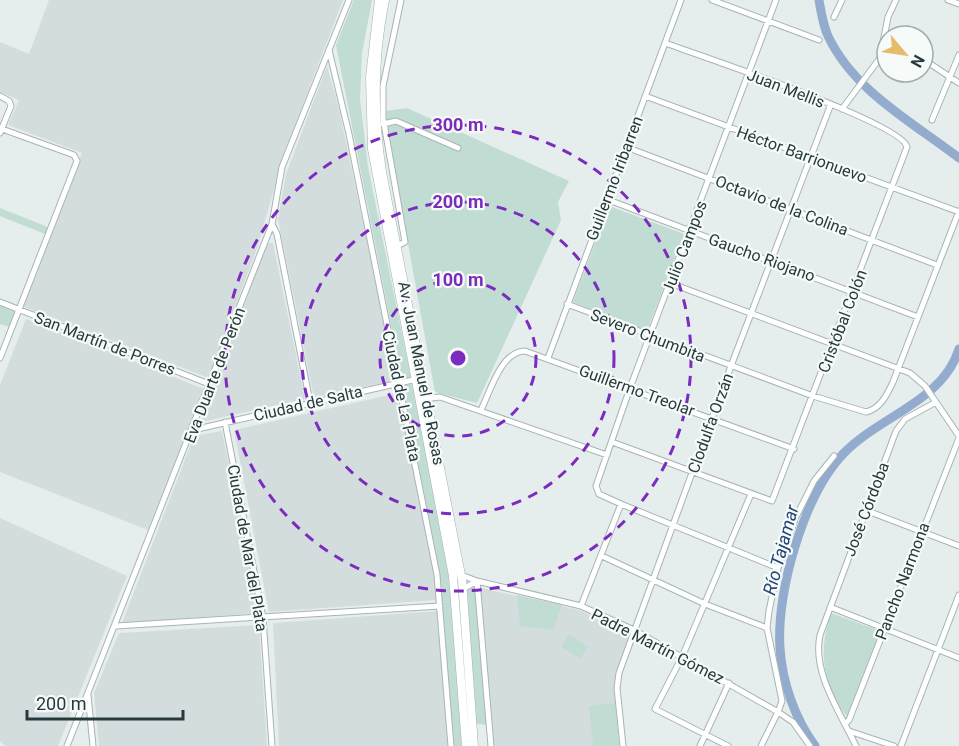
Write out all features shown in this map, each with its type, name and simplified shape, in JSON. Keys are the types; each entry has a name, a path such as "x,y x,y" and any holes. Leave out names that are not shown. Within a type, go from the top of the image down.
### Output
{"main road":[{"name":"Av. Juan Manuel de Rosas","path":"379,0 371,60 370,129 414,379 453,576 466,746"},
{"name":"Av. Juan Manuel de Rosas","path":"385,0 376,65 380,125 397,246 464,589 474,746"}],"street":[{"name":"Eva Duarte de Perón","path":"67,746 272,224 282,167 349,0"},
{"path":"401,0 383,86 380,125 396,122 458,148"},
{"name":"Guillermo Iribarren","path":"548,358 681,0"},
{"path":"712,0 819,40"},
{"name":"Julio Campos","path":"621,504 600,494 596,486 630,388 776,0"},
{"path":"834,17 842,0"},
{"path":"887,24 896,0"},
{"path":"948,0 959,4"},
{"name":"Juan Mellis","path":"665,43 867,118 904,140"},
{"name":"Ciudad de La Plata","path":"329,50 349,134 438,575 451,746"},
{"path":"932,120 959,55"},
{"path":"842,109 875,65"},
{"path":"935,67 959,83"},
{"path":"0,96 9,101 11,106 1,131 74,155 77,161 0,358"},
{"name":"Héctor Barrionuevo","path":"645,96 959,211"},
{"name":"Clodulfa Orzán","path":"623,746 617,681 712,417 831,104"},
{"name":"Cristóbal Colón","path":"752,494 772,501 794,449 907,147 904,140"},
{"name":"Octavio de la Colina","path":"626,147 937,265"},
{"name":"Gaucho Riojano","path":"606,199 918,317"},
{"path":"899,369 959,211"},
{"path":"272,224 277,234 310,402"},
{"path":"670,283 899,369 918,379 959,437"},
{"name":"San Martín de Porres","path":"0,302 209,384"},
{"name":"Severo Chumbita","path":"567,304 813,396 866,412 872,411 883,400 899,369"},
{"name":"Guillermo Treolar","path":"481,410 512,354 525,351 712,417 794,449"},
{"name":"Ciudad de Salta","path":"193,430 423,378"},
{"path":"418,400 440,397 607,454"},
{"name":"José Córdoba","path":"856,746 819,664 820,635 900,423 935,400"},
{"name":"Ciudad de Mar del Plata","path":"225,422 263,618 272,746"},
{"name":"Pancho Narmona","path":"845,724 849,720 959,437"},
{"path":"612,442 752,494 682,657 655,709 728,746"},
{"path":"761,746 782,702 766,628 778,568 805,498 834,456"},
{"path":"581,606 621,504 778,568"},
{"path":"866,510 959,546"},
{"path":"602,556 705,604 766,628"},
{"name":"Padre Martín Gómez","path":"461,575 477,581 581,606 634,630 794,722 810,746"},
{"path":"464,589 477,581 491,746"},
{"path":"901,746 959,595"},
{"path":"116,626 440,606"},
{"path":"830,607 959,658"},
{"path":"700,746 729,683"},
{"path":"88,694 93,746"},
{"path":"849,731 894,746"}],"shaded area":[{"path":"49,0 343,0 286,149 256,251 209,378 22,306 82,153 8,125 19,100 0,92 0,42 29,54"},
{"path":"327,66 339,109 396,380 314,398 278,219 286,174"},
{"path":"267,243 273,243 305,399 201,422"},
{"path":"26,319 204,389 148,530 0,472 0,385"},
{"path":"398,393 434,572 436,600 269,612 234,430"},
{"path":"222,431 258,613 122,623 194,436"},
{"path":"0,518 127,576 58,746 5,746 0,741"},
{"path":"477,587 579,610 630,633 616,672 614,687 619,746 493,746"},
{"path":"437,611 448,746 279,746 273,623"},
{"path":"259,625 267,746 99,746 94,693 119,633"}],"green space":[{"path":"354,0 372,0 362,53 360,99 368,167 411,378 402,380 336,45"},
{"path":"407,108 569,181 558,202 561,220 477,403 435,392 387,128 386,111"},
{"path":"609,206 684,234 647,331 573,302"},
{"path":"0,208 48,227 45,234 0,216"},
{"path":"0,302 17,309 10,327 0,324"},
{"path":"413,383 450,584 463,746 454,746 440,574 403,386"},
{"path":"470,587 477,587 491,725 476,724 466,590"},
{"path":"517,595 562,605 553,630 520,626"},
{"path":"831,613 880,631 847,717 832,692 825,667 825,640"},
{"path":"569,634 588,647 580,659 561,646"},
{"path":"615,703 619,746 593,746 589,706"}],"waterway":[{"name":"Río Tajamar","path":"819,0 828,36 839,56 853,73 886,104 959,158"},
{"name":"Río Tajamar","path":"815,746 801,724 791,700 780,648 780,625 788,573 805,518 830,471 844,453 875,428 925,395 951,367 959,349"}]}
